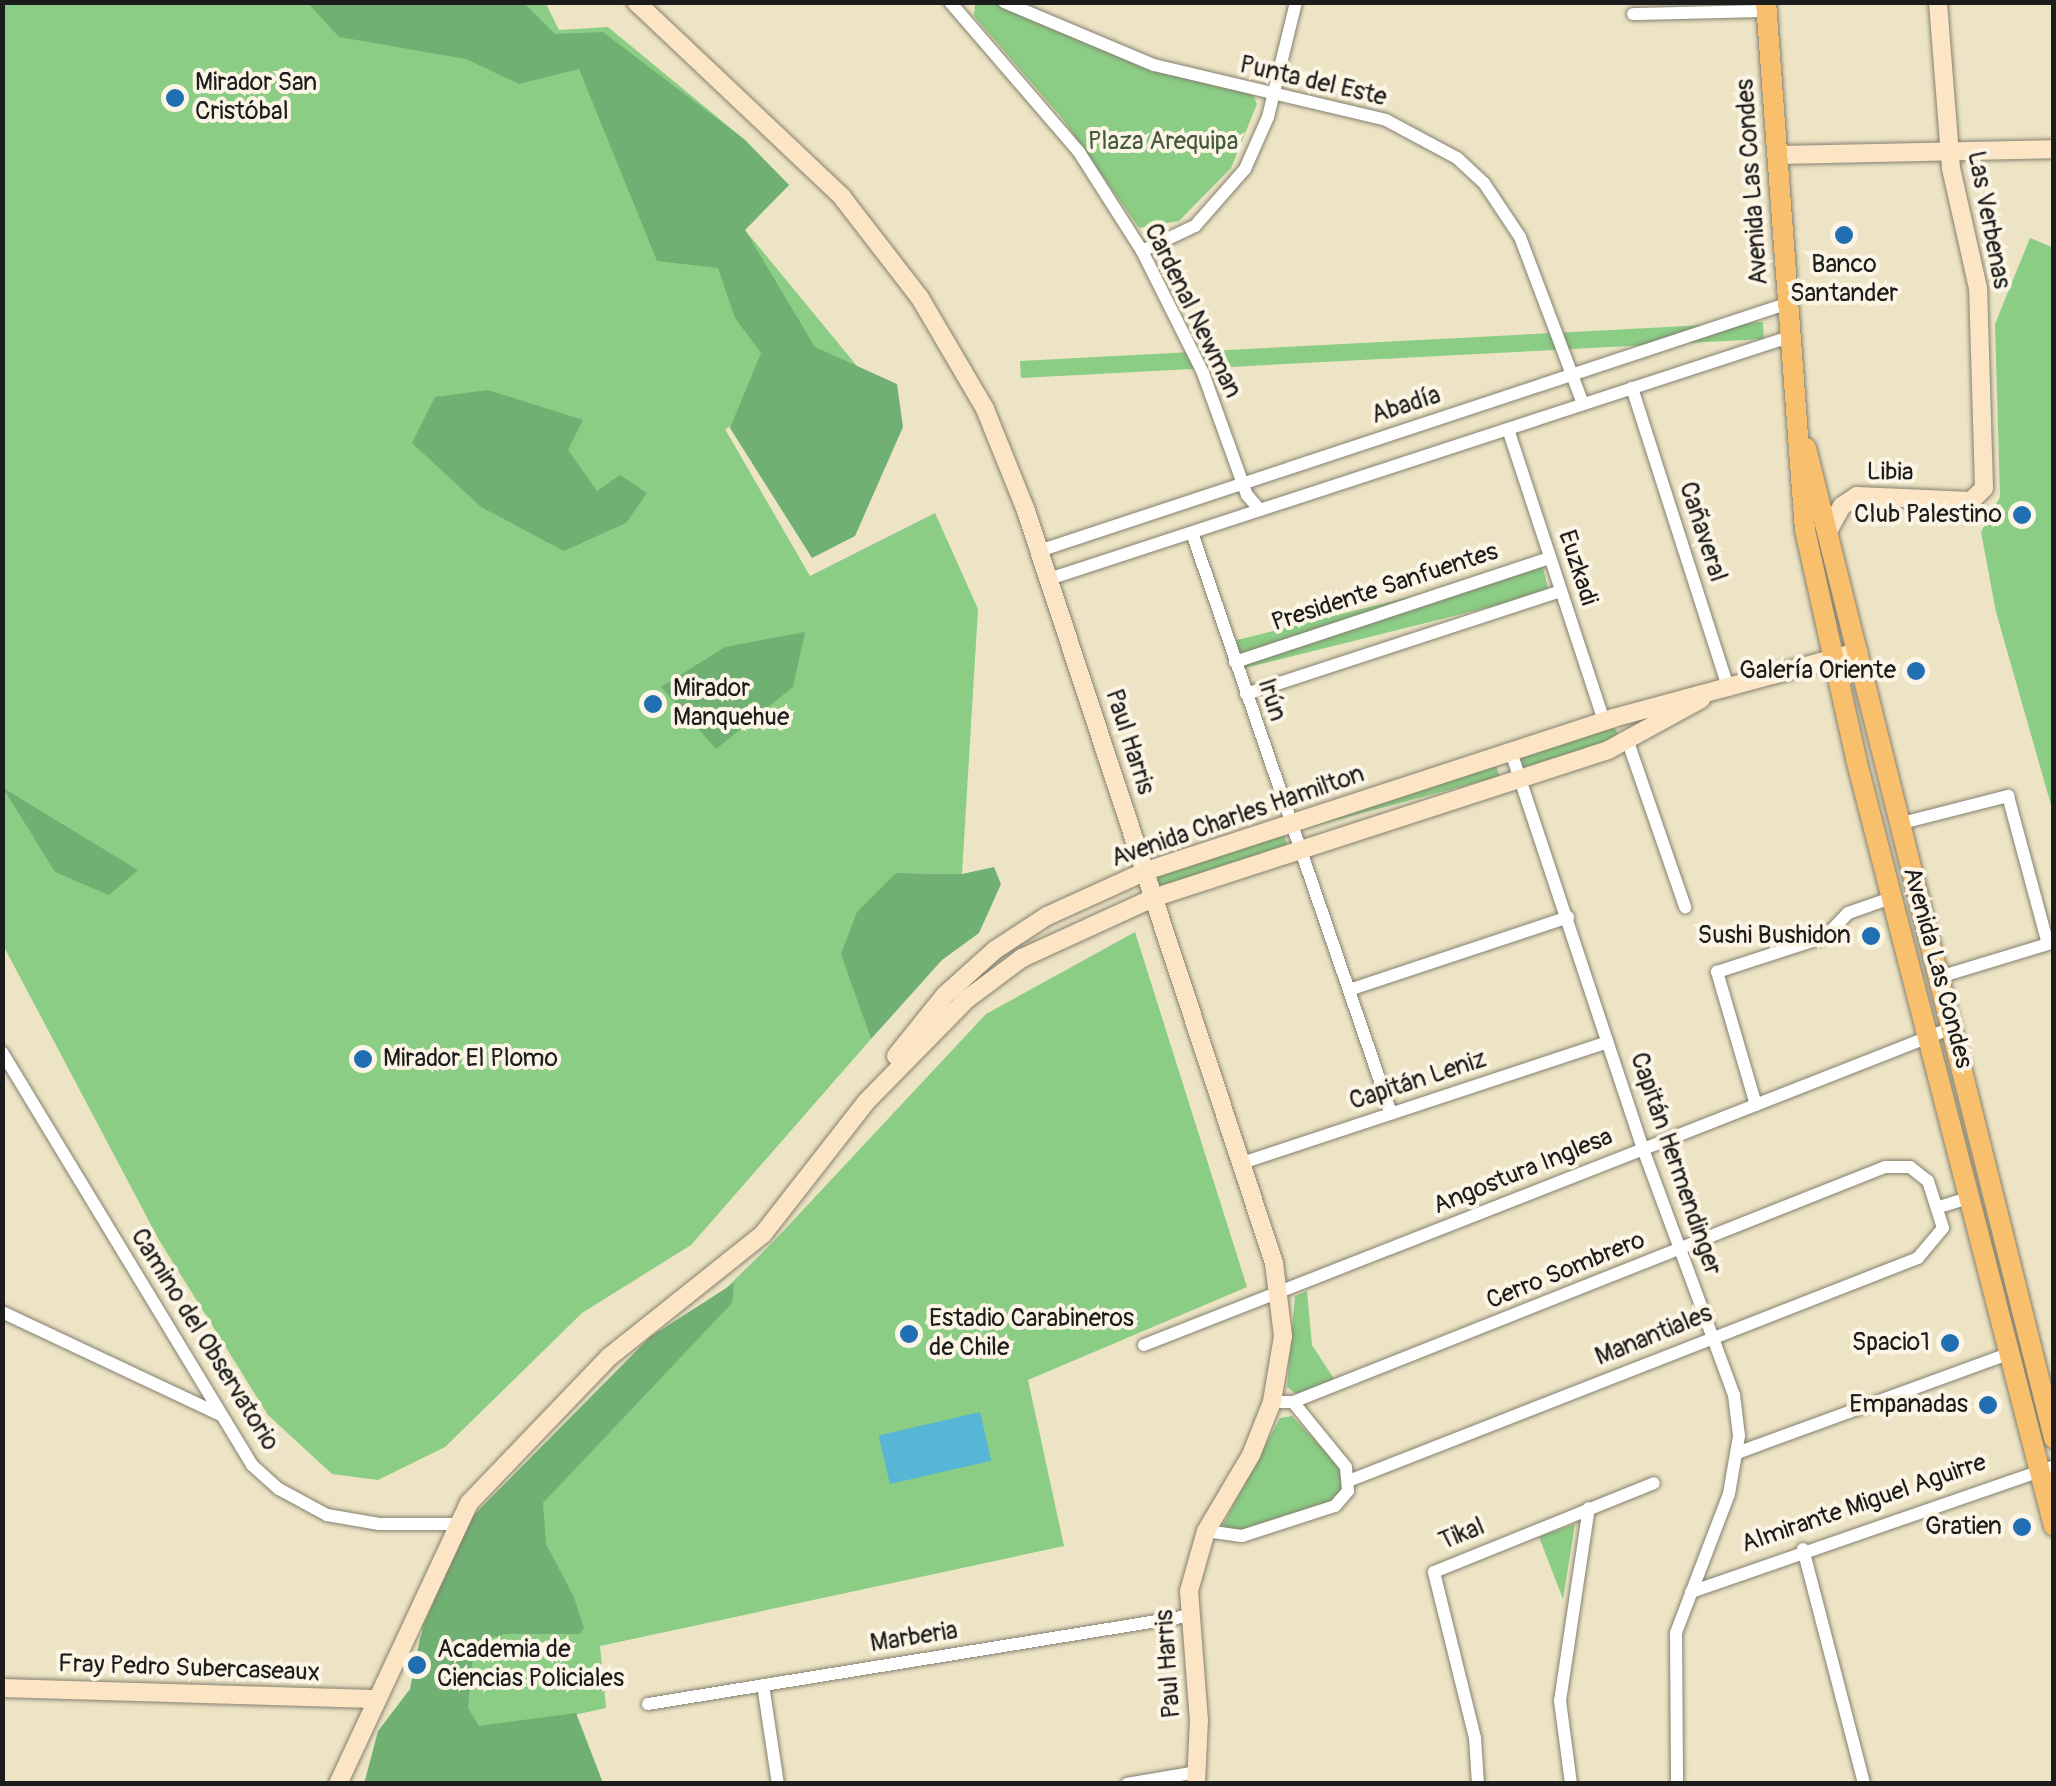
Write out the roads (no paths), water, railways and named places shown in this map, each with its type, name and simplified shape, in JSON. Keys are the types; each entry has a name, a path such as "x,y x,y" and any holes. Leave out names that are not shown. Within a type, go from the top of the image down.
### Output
{"main road":[{"name":"Avenida Las Condes","path":"1766,6 1802,514 1832,658 1894,897 1939,1032 2054,1438"},
{"name":"Avenida Las Condes","path":"1798,418 1936,978 1939,1032 1968,1198 2007,1354 2046,1468 2054,1526"}],"street":[{"name":"Paul Harris","path":"636,2 815,168 898,266 985,409 1039,550 1242,1164 1281,1291 1282,1347 1272,1402 1251,1456 1206,1531 1188,1616 1199,1720 1196,1778"},
{"name":"Cardenal Newman","path":"950,2 1078,152 1142,251 1202,373 1243,483 1260,510"},
{"name":"Punta del Este","path":"1004,2 1154,65 1386,120 1471,170 1520,236 1583,404"},
{"path":"1142,251 1188,231 1226,196 1254,154 1274,96 1296,2"},
{"name":"Las Verbenas","path":"1938,2 1948,148 1980,305 1984,484 1970,501"},
{"path":"1633,14 1766,6"},
{"path":"1777,155 1948,148 2054,149"},
{"name":"Abadía","path":"1039,550 1786,304"},
{"path":"1048,580 1789,336"},
{"name":"Cañaveral","path":"1632,388 1729,690"},
{"name":"Euzkadi","path":"1508,428 1609,720"},
{"name":"Libia","path":"1828,533 1842,506 1858,496 1970,501"},
{"name":"Irún","path":"1192,532 1289,825 1302,852 1392,1113"},
{"name":"Presidente Sanfuentes","path":"1235,662 1550,558"},
{"path":"1246,694 1562,591"},
{"name":"Avenida Charles Hamilton","path":"340,1781 454,1524 510,1456 609,1358 763,1234 866,1102 909,1037 974,967 1047,916 1146,872 1609,720 1858,652"},
{"name":"Avenida Charles Hamilton","path":"866,1102 967,999 1022,958 1153,898 1628,742 1700,698"},
{"path":"1609,720 1628,742 1685,907"},
{"name":"Capitán Hermendinger","path":"1512,752 1642,1149 1734,1395 1737,1453 1725,1507 1676,1633 1676,1784"},
{"path":"1898,824 2008,796 2048,944 1936,978"},
{"path":"1756,1105 1716,972 1825,936 1848,913 1894,897"},
{"path":"1349,990 1568,917"},
{"name":"Angostura Inglesa","path":"1144,1345 1939,1032"},
{"name":"Capitán Leniz","path":"1242,1164 1608,1042"},
{"name":"Camino del Observatorio","path":"2,1052 252,1465 310,1508 363,1522 454,1524"},
{"name":"Cerro Sombrero","path":"1272,1402 1293,1402 1893,1165 1923,1175 1939,1208"},
{"path":"1939,1208 1968,1198"},
{"name":"Manantiales","path":"1206,1531 1242,1536 1335,1506 1350,1480 1924,1255 1943,1228 1939,1208"},
{"path":"2,1312 223,1416"},
{"path":"1737,1453 2007,1354"},
{"path":"1293,1402 1350,1480"},
{"name":"Almirante Miguel Aguirre","path":"1691,1592 1803,1549 2046,1468"},
{"name":"Tikal","path":"1478,1784 1475,1738 1434,1572 1654,1483"},
{"path":"1571,1784 1562,1686 1590,1508"},
{"path":"1803,1549 1864,1784"},
{"name":"Marberia","path":"648,1704 1188,1616"},
{"path":"763,1685 778,1784"},
{"name":"Fray Pedro Subercaseaux","path":"2,1688 374,1699"},
{"path":"1128,1784 1196,1778"}],"water":[{"path":"980,1412 991,1461 890,1484 879,1435"}],"place":[{"name":"Mirador San Cristóbal","path":"175,98"},
{"name":"Banco Santander","path":"1844,235"},
{"name":"Club Palestino","path":"2022,515"},
{"name":"Galería Oriente","path":"1916,671"},
{"name":"Mirador Manquehue","path":"653,704"},
{"name":"Sushi Bushidon","path":"1871,936"},
{"name":"Mirador El Plomo","path":"363,1059"},
{"name":"Estadio Carabineros de Chile","path":"909,1334"},
{"name":"Spacio1","path":"1950,1343"},
{"name":"Empanadas","path":"1988,1405"},
{"name":"Gratien","path":"2022,1527"},
{"name":"Academia de Ciencias Policiales","path":"417,1665"}],"park label":[{"name":"Plaza Arequipa","path":"1163,142"}]}
